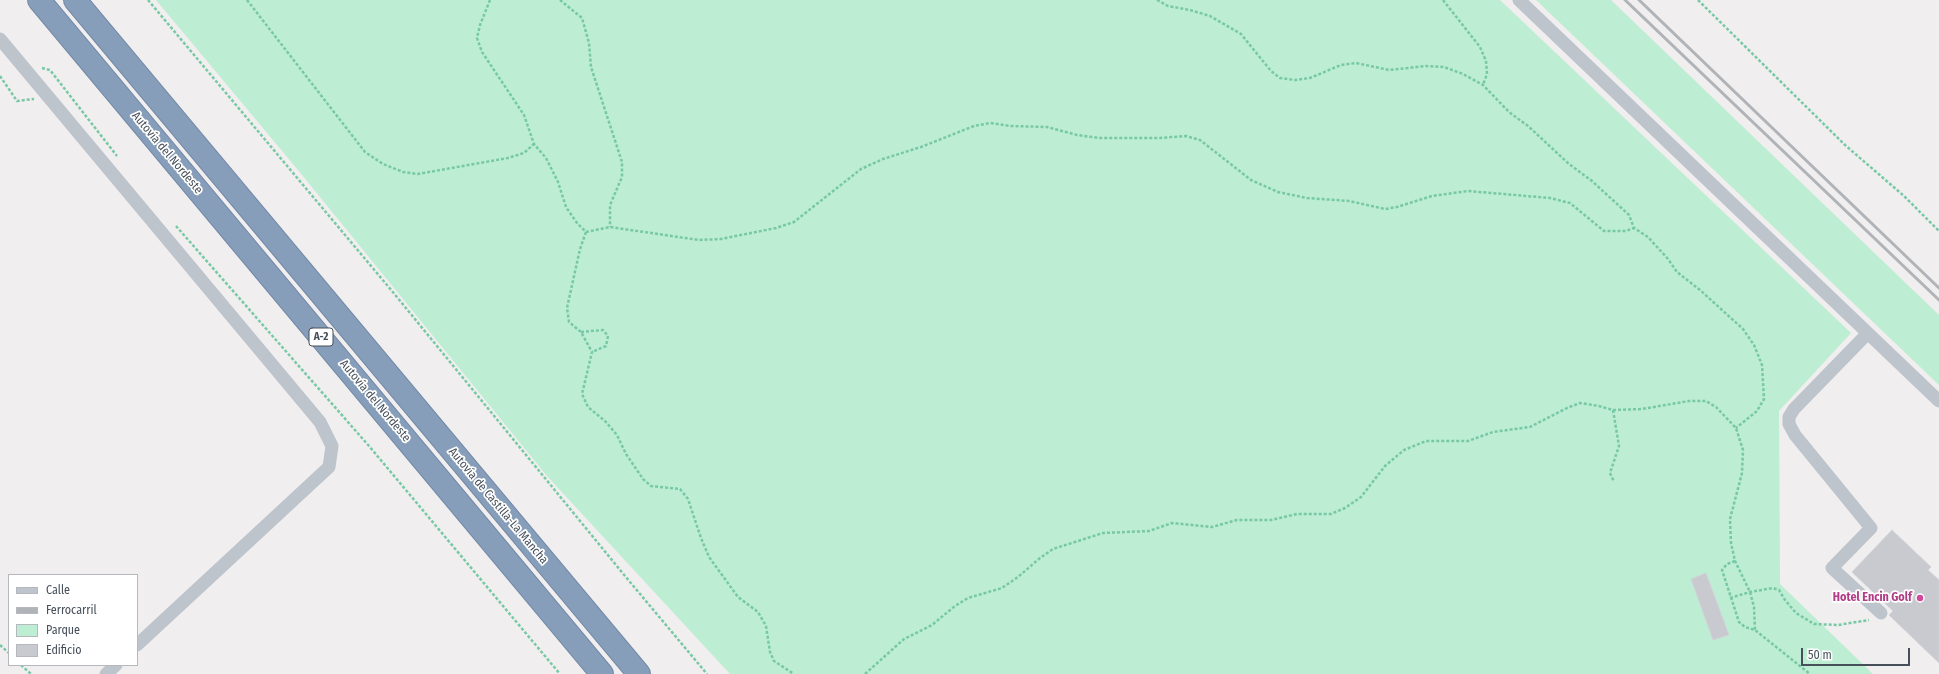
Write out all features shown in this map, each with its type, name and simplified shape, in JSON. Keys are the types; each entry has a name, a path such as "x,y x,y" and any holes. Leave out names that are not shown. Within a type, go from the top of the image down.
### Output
{"highway":[{"name":"Autovía del Nordeste","path":"39,0 602,674"},
{"name":"Autovía de Castilla-La Mancha","path":"75,0 639,674"}],"street":[{"path":"1519,0 1939,401"},
{"path":"0,39 320,422 332,446 329,467 138,644"},
{"path":"1868,334 1794,409 1789,417 1789,424 1795,435 1871,528 1832,568 1881,613"},
{"path":"106,674 115,666"}],"path":[{"path":"148,0 392,291 707,674"},
{"path":"247,0 365,152 383,164 403,172 418,174 508,158 524,152 534,144"},
{"path":"490,0 480,25 477,38 482,52 524,115 534,144 546,158 558,182 566,207 577,223 586,232"},
{"path":"560,0 582,18 589,43 591,67 622,162 622,177 610,205 610,227"},
{"path":"1157,0 1168,6 1210,16 1241,34 1271,71 1280,78 1295,80 1310,78 1341,65 1356,63 1389,70 1426,66 1444,67 1463,74 1483,85 1509,112 1528,126 1569,164 1592,181 1630,215 1634,228 1648,237 1668,258 1677,272 1700,290 1743,329 1754,345 1762,365 1764,399 1757,411 1736,428"},
{"path":"1443,0 1480,46 1486,61 1487,74 1483,85"},
{"path":"1698,0 1845,145 1904,196 1939,231"},
{"path":"17,59 50,70 119,158"},
{"path":"0,76 17,101 48,97"},
{"path":"586,232 610,227 699,240 721,238 776,228 794,222 861,169 883,159 921,147 974,126 990,123 1047,127 1077,135 1099,138 1160,138 1186,136 1200,140 1251,180 1278,192 1307,198 1349,201 1385,209 1397,207 1432,196 1468,191 1550,198 1570,203 1604,231 1626,231 1634,228"},
{"path":"175,225 369,446 560,674"},
{"path":"586,232 580,249 567,308 569,322 581,332 592,352 582,394 588,407 605,421 617,435 626,454 643,479 651,486 680,489 688,499 709,557 738,597 758,612 766,626 770,652 774,661 794,674"},
{"path":"581,332 603,330 608,336 606,346 592,352"},
{"path":"865,674 904,639 932,625 955,606 968,598 1002,588 1053,549 1103,533 1149,531 1172,523 1212,527 1237,520 1271,520 1297,514 1332,514 1345,508 1361,497 1385,466 1404,450 1426,441 1468,441 1494,432 1530,427 1567,408 1580,404 1599,406 1613,410 1642,409 1689,401 1706,401 1716,407 1736,428 1743,450 1742,473 1730,519 1731,543 1735,561 1750,592 1754,607 1756,630"},
{"path":"1613,410 1619,446 1610,473 1614,482"},
{"path":"1735,561 1727,564 1722,570 1739,622 1745,627 1756,630 1810,674"},
{"path":"1730,598 1750,592 1773,588 1779,590 1785,600 1796,612 1814,624 1838,625 1855,623 1868,620 1881,613"},
{"path":"0,645 8,652"},
{"path":"22,666 31,674"}],"green space":[{"path":"156,0 1500,0 1851,333 1779,411 1780,584 1873,674 730,674 547,476 298,170"},
{"path":"1536,0 1611,0 1939,315 1939,385"}],"building":[{"name":"Hotel Encin Golf","path":"1892,530 1931,567 1928,570 1939,580 1939,663 1889,615 1893,611 1852,572"},
{"path":"1706,573 1729,635 1713,640 1691,579"}],"railway":[{"path":"1625,0 1939,300"},
{"path":"1639,0 1939,288"}],"place":[{"name":"Hotel Encin Golf","path":"1920,598"}]}
